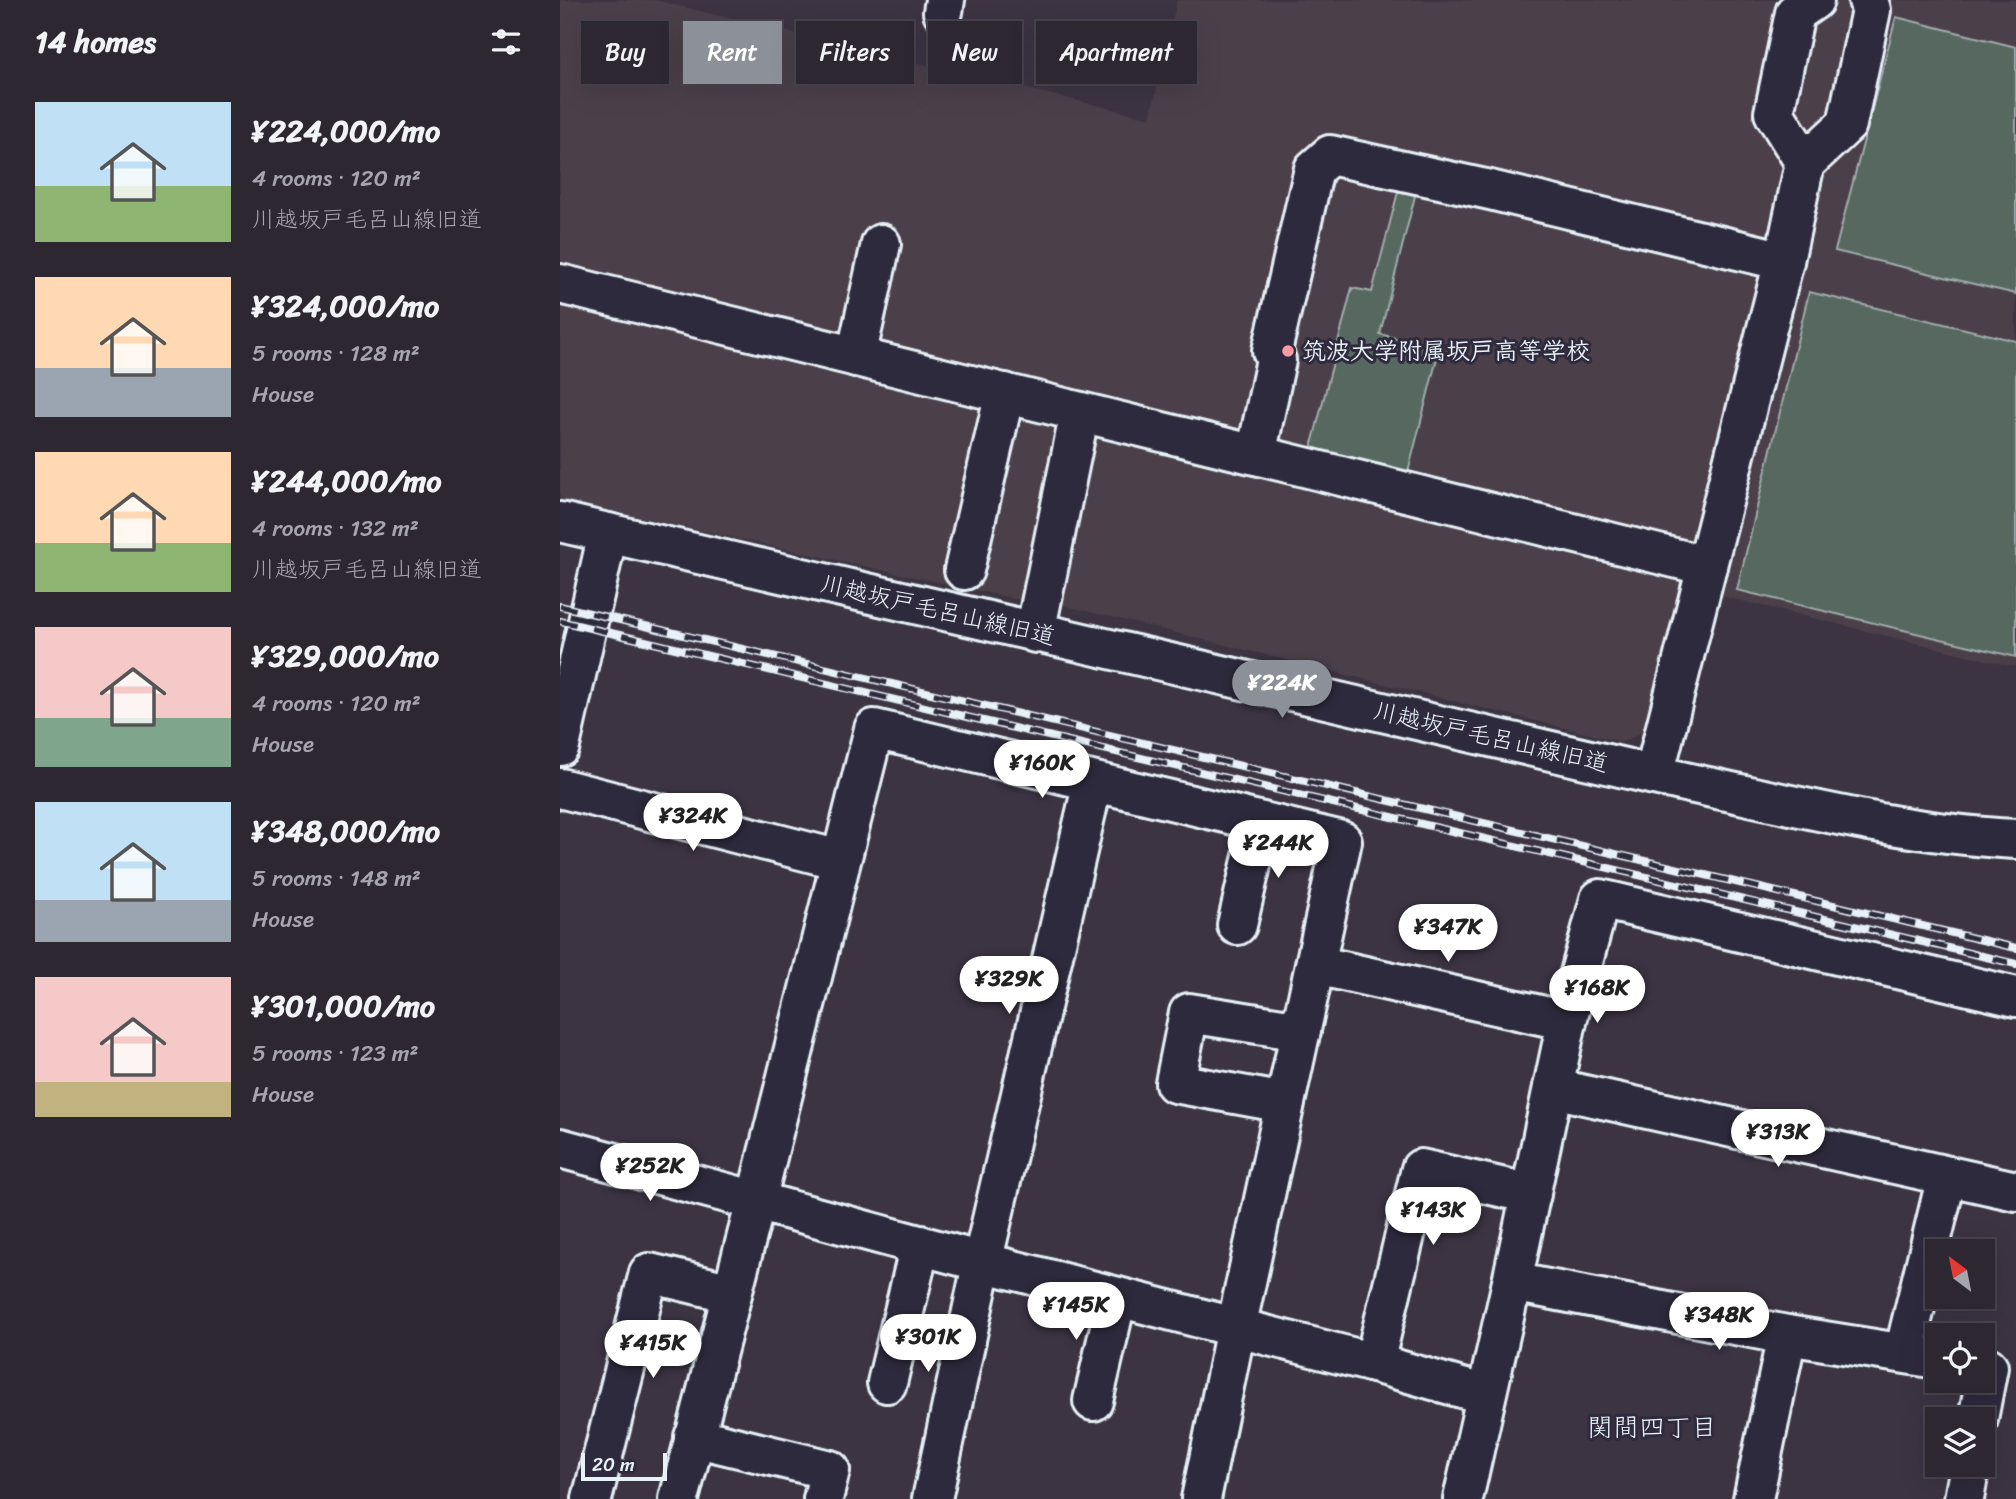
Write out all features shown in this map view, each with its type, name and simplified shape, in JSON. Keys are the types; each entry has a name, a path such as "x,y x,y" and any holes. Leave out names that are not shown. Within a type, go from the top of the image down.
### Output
{"street":[{"path":"1805,163 1774,113 1795,13 1814,0"},
{"path":"1654,775 1784,261 1805,163 1847,124 1871,10 1868,0"},
{"path":"1256,455 1276,360 1272,351 1314,169 1330,155 1490,190 1784,261"},
{"path":"856,357 881,244"},
{"path":"560,284 1707,566"},
{"path":"964,570 1005,393"},
{"path":"1035,633 1080,412"},
{"name":"川越坂戸毛呂山線旧道","path":"560,522 1654,775 1869,821 1951,834 2016,839"},
{"path":"560,747 608,533"},
{"path":"679,1499 874,729 1342,841 1236,1328 1202,1499"},
{"path":"932,1499 982,1262 1093,782"},
{"path":"560,788 840,860"},
{"path":"1237,925 1261,822"},
{"path":"1463,1499 1567,1021 1600,899 2016,997"},
{"path":"1316,965 1567,1021"},
{"path":"1285,1103 1175,1083 1189,1013 1301,1031"},
{"path":"1553,1088 2016,1191"},
{"path":"560,1148 1486,1395"},
{"path":"1374,1363 1421,1169 1531,1194"},
{"path":"1512,1282 1787,1335 1921,1356 1947,1176"},
{"path":"887,1383 920,1245"},
{"path":"592,1499 649,1273 733,1293"},
{"path":"1093,1401 1118,1297"},
{"path":"1753,1499 1787,1335"},
{"path":"694,1437 830,1470 823,1499"},
{"path":"1964,1499 1968,1477"}],"shaded area":[{"name":"筑波大学附属坂戸高等学校","path":"560,0 653,0 741,21 683,21 683,84 782,84 782,31 796,34 796,84 914,84 914,62 928,65 928,84 1007,84 1150,118 1158,84 1197,84 1197,21 1172,21 1177,0 2016,0 2016,667 1713,594 1677,736 1643,732 1622,742 1054,603 1030,602 560,500"}],"green space":[{"path":"1896,17 2016,47 2016,294 1835,251"},
{"path":"1399,188 1416,192 1380,334 1439,350 1405,484 1308,460 1352,288 1372,292"},
{"path":"1809,292 2016,341 2016,657 1737,590"}],"railway":[{"path":"560,606 2016,948"},
{"path":"560,621 2016,964"}],"place":[{"name":"筑波大学附属坂戸高等学校","path":"1288,351"}],"district":[{"name":"関間四丁目","path":"1652,1427"}]}
